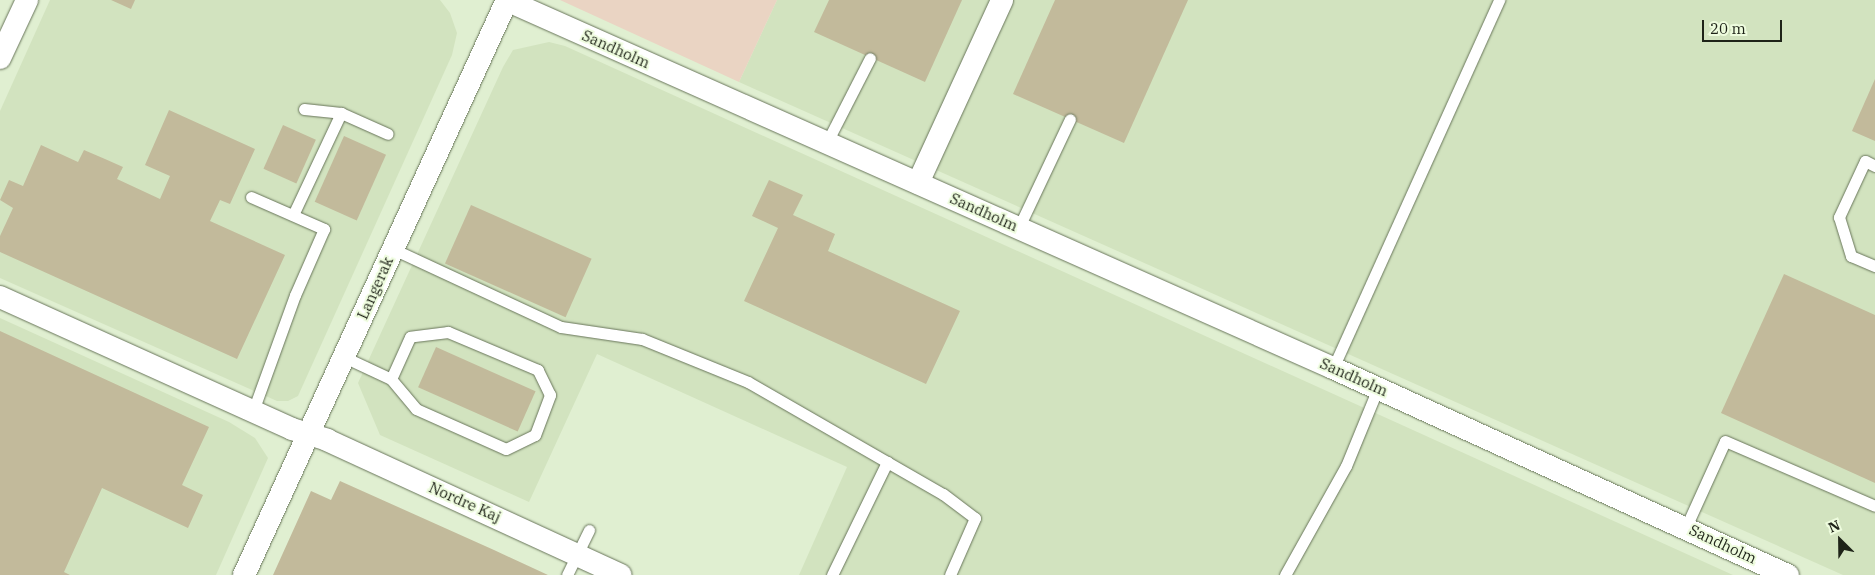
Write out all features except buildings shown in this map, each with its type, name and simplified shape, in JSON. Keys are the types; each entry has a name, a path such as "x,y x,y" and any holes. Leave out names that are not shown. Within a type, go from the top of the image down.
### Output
{"street":[{"path":"0,58 27,0"},
{"name":"Sandholm","path":"506,0 1378,388 1788,575"},
{"name":"Langerak","path":"244,575 506,0"},
{"path":"918,182 1002,0"},
{"name":"Nordre Kaj","path":"0,297 577,554 620,575"}],"lane":[{"path":"1332,368 1500,0"},
{"path":"826,142 870,58"},
{"path":"304,109 341,113 388,134"},
{"path":"293,215 341,113"},
{"path":"1019,227 1070,119"},
{"path":"1875,166 1865,161 1839,217 1851,256 1875,266"},
{"path":"251,197 324,229 295,295 253,411"},
{"path":"393,249 561,327 642,339 748,382 943,494 975,518 950,575"},
{"path":"344,357 391,379 416,409 506,449 535,435 550,395 538,370 448,332 410,337 391,379"},
{"path":"1285,575 1346,466 1378,388"},
{"path":"1686,527 1725,441 1875,506"},
{"path":"832,575 887,462"},
{"path":"567,575 588,530"}],"shaded area":[{"path":"50,0 440,0 450,13 457,33 452,55 298,396 288,401 277,401 0,278 0,111"},
{"path":"560,0 777,0 739,82"},
{"path":"777,0 1875,0 1875,575 1843,575 739,82"},
{"path":"549,42 565,46 1733,575 799,575 847,467 597,354 529,502 380,435 358,383 503,67 513,50"},
{"path":"0,318 229,422 255,438 268,458 216,575 0,575"}]}
